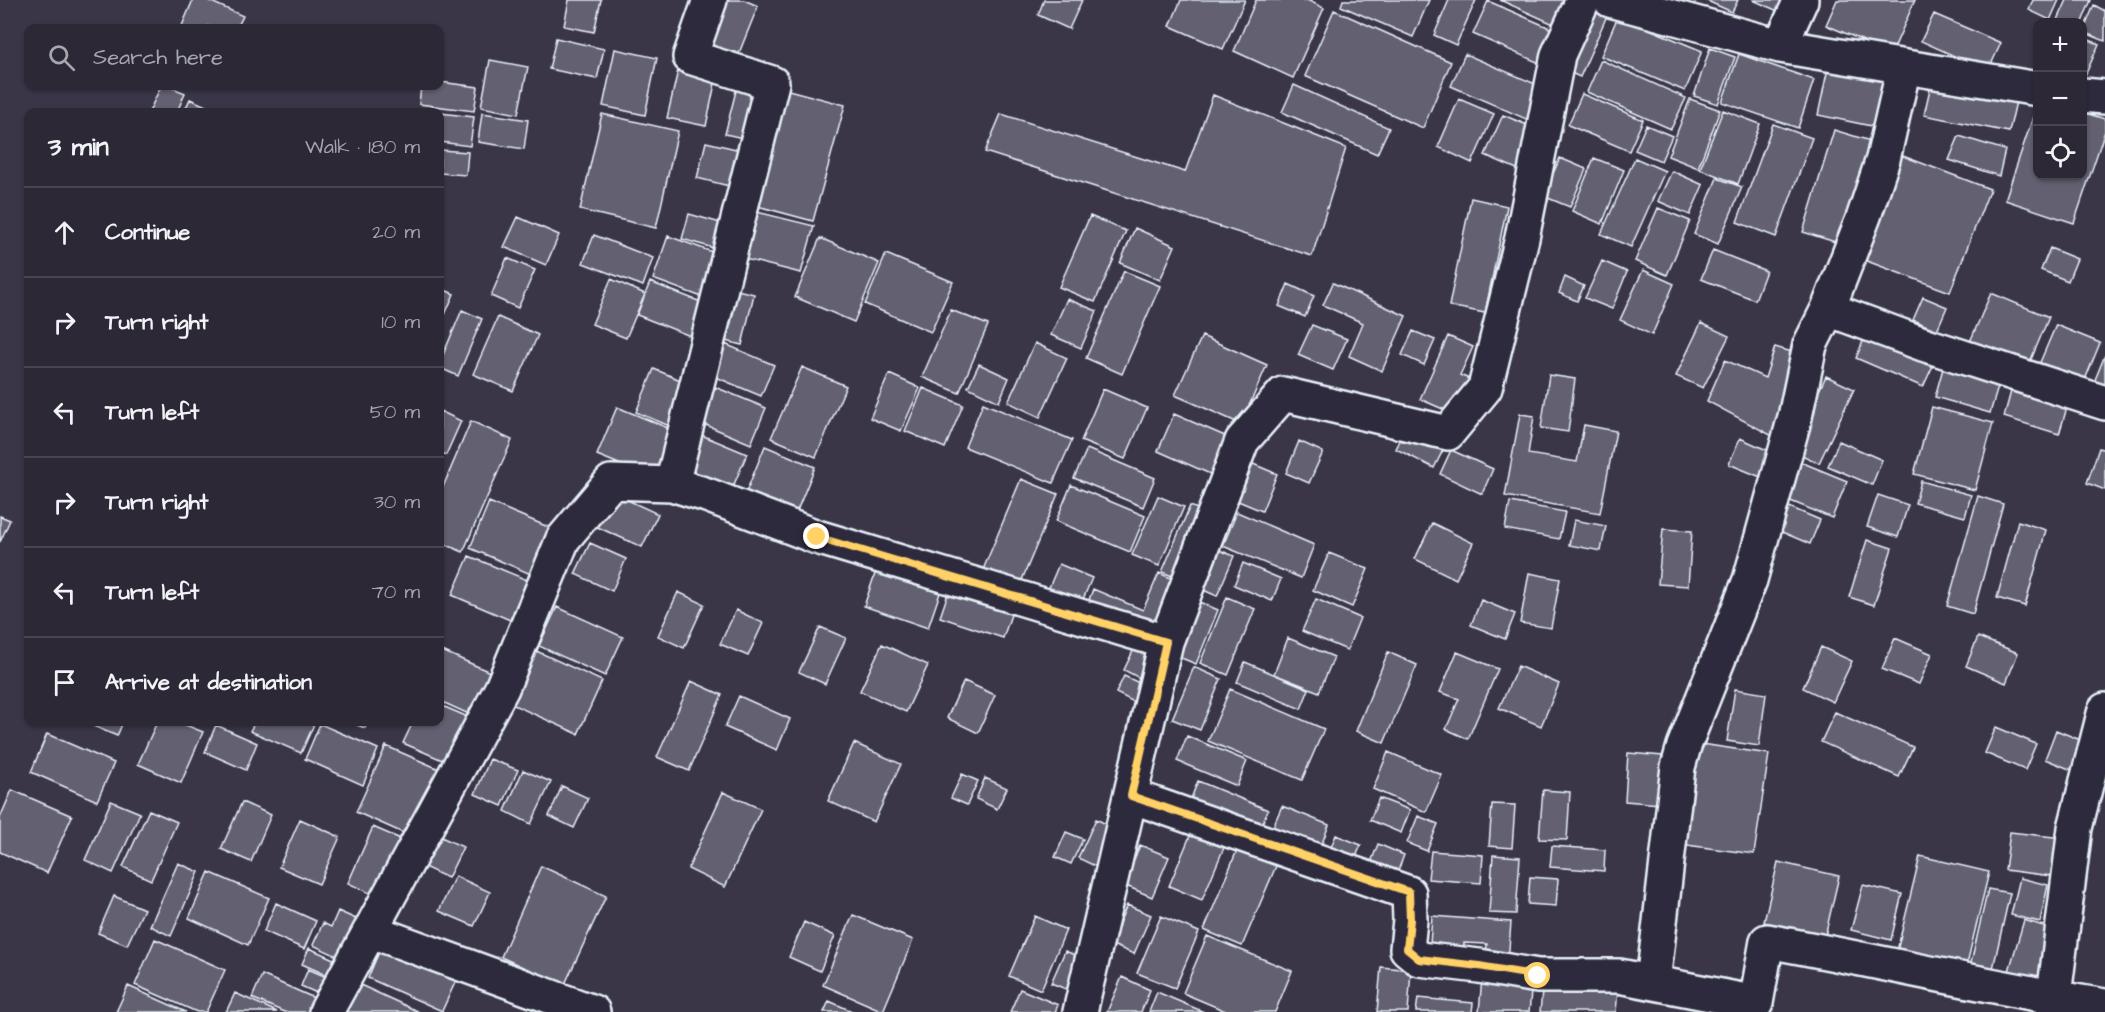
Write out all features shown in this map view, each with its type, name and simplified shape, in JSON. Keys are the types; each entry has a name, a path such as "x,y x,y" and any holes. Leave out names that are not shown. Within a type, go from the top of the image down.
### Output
{"street":[{"path":"672,484 772,83 690,57 710,0"},
{"path":"1080,1012 1166,642 1242,441 1283,394 1448,433 1485,388 1522,237 1558,55 1583,0"},
{"path":"1610,0 1780,46 2033,88"},
{"path":"1780,46 1802,0"},
{"path":"1653,982 1678,767 1750,580 1794,417 1810,345 1828,309 1864,216 1883,159 1904,67"},
{"path":"2087,95 2105,97"},
{"path":"1828,309 1923,344 2105,403"},
{"path":"326,1012 502,688 563,539 611,482 672,484 817,537 1166,642"},
{"path":"2054,1005 2075,828 2105,710"},
{"path":"1131,796 1409,892 1410,920 1407,949 1419,959 1538,976 1619,976 1756,1003 1767,941 1863,958 2054,1005 2105,1006"},
{"path":"371,931 593,1012"}],"building":[{"path":"193,0 207,0 243,16 239,24 183,24"},
{"path":"569,0 601,0 594,32 564,26"},
{"path":"723,0 744,0 758,6 735,63 703,50"},
{"path":"1044,0 1082,0 1069,29 1038,15"},
{"path":"1181,0 1245,0 1223,49 1170,26"},
{"path":"1256,0 1307,0 1324,8 1293,78 1234,51"},
{"path":"1343,0 1429,0 1413,37 1341,6"},
{"path":"1449,0 1476,0 1456,45 1434,35"},
{"path":"1500,0 1570,0 1558,26"},
{"path":"1705,0 1738,0 1732,12"},
{"path":"1753,0 1785,0 1780,12"},
{"path":"1837,0 1915,0 1892,53 1826,25"},
{"path":"2033,0 2059,0 2051,18 2029,10"},
{"path":"2067,0 2091,0 2084,18 2059,18"},
{"path":"1488,1 1559,32 1544,65 1473,34"},
{"path":"1590,3 1609,11 1580,77 1562,69"},
{"path":"2094,5 2105,11 2105,41 2087,34 2087,22"},
{"path":"1334,10 1451,62 1423,128 1305,76"},
{"path":"1934,14 2001,43 1988,71 1921,41"},
{"path":"1618,16 1702,51 1685,91 1601,56"},
{"path":"556,38 604,49 597,79 549,69"},
{"path":"2087,39 2099,44 2087,71"},
{"path":"1710,48 1735,57 1718,104 1694,96"},
{"path":"615,49 657,58 645,115 603,106"},
{"path":"1465,54 1547,89 1533,122 1451,86"},
{"path":"1739,54 1814,80 1798,128 1722,102"},
{"path":"490,60 528,67 518,114 481,107"},
{"path":"1601,60 1686,98 1671,129 1587,92"},
{"path":"1829,63 1892,77 1881,128 1818,115"},
{"path":"679,66 717,74 706,126 667,118"},
{"path":"739,79 766,86 752,140 725,134"},
{"path":"1932,80 2017,97 2009,132 1924,115"},
{"path":"444,83 478,87 474,111 419,104 421,90 444,90"},
{"path":"1294,85 1389,128 1377,154 1282,112"},
{"path":"781,88 845,105 813,221 750,204"},
{"path":"159,90 178,90 185,93 179,108 151,108"},
{"path":"1582,94 1643,120 1629,151 1568,125"},
{"path":"1213,95 1346,148 1312,256 985,152 1001,114 1185,172"},
{"path":"190,99 211,108 186,108"},
{"path":"1459,99 1494,114 1472,163 1438,147"},
{"path":"1690,99 1720,110 1698,168 1668,156"},
{"path":"1723,110 1760,124 1738,184 1700,169"},
{"path":"444,113 474,117 470,146 444,143"},
{"path":"482,113 528,120 524,149 478,142"},
{"path":"602,114 678,131 656,228 580,210"},
{"path":"2087,114 2105,119 2105,131 2074,223 2005,200 2033,117 2033,180 2087,180"},
{"path":"1503,115 1537,129 1519,170 1485,155"},
{"path":"1773,124 1812,138 1776,237 1737,222"},
{"path":"1646,125 1672,136 1661,161 1635,150"},
{"path":"1834,130 1877,143 1845,245 1803,232"},
{"path":"1959,136 2005,150 1999,176 1949,160"},
{"path":"706,142 749,152 741,189 697,178"},
{"path":"444,150 468,152 466,175 444,173"},
{"path":"1895,153 1990,189 1950,292 1856,257"},
{"path":"1560,158 1586,169 1570,207 1543,196"},
{"path":"1594,158 1624,170 1602,224 1572,211"},
{"path":"1635,158 1665,171 1631,247 1601,234"},
{"path":"1672,171 1703,185 1690,215 1658,201"},
{"path":"1717,178 1742,187 1718,244 1694,234"},
{"path":"1471,198 1507,206 1485,313 1449,306"},
{"path":"1658,208 1690,221 1667,275 1635,261"},
{"path":"749,210 814,226 801,273 737,257"},
{"path":"689,214 731,226 724,251 682,239"},
{"path":"1090,216 1126,231 1095,302 1059,287"},
{"path":"518,217 559,235 546,265 504,247"},
{"path":"1135,228 1175,246 1160,280 1120,263"},
{"path":"594,235 653,258 643,286 583,263"},
{"path":"668,236 726,257 710,300 653,279"},
{"path":"820,238 879,263 854,322 795,297"},
{"path":"2050,248 2077,259 2068,281 2041,270"},
{"path":"1713,250 1766,271 1755,300 1701,279"},
{"path":"886,254 953,282 931,332 865,304"},
{"path":"507,258 535,270 518,308 491,296"},
{"path":"1602,261 1627,272 1612,309 1585,298"},
{"path":"1643,270 1674,284 1652,335 1620,320"},
{"path":"1124,271 1160,286 1122,374 1086,358"},
{"path":"1565,277 1584,286 1577,301 1559,293"},
{"path":"611,279 645,294 626,338 592,324"},
{"path":"650,282 711,306 698,339 637,315"},
{"path":"1333,283 1406,316 1382,371 1349,356 1363,323 1323,305"},
{"path":"1288,284 1314,296 1305,317 1279,306"},
{"path":"725,287 754,294 742,345 713,338"},
{"path":"444,290 454,294 444,317"},
{"path":"1991,293 2049,317 2027,369 1969,344"},
{"path":"1923,297 1947,307 1937,330 1913,320"},
{"path":"1067,299 1097,311 1081,348 1051,335"},
{"path":"462,310 482,319 458,376 444,370 444,353"},
{"path":"951,310 988,325 959,393 922,377"},
{"path":"498,317 538,335 513,391 473,374"},
{"path":"1701,323 1729,336 1703,388 1676,376"},
{"path":"1312,325 1347,339 1333,370 1298,355"},
{"path":"2056,325 2100,343 2082,387 2038,367"},
{"path":"1869,327 1937,357 1923,387 1856,358"},
{"path":"1413,331 1435,340 1424,365 1402,355"},
{"path":"1202,336 1267,365 1241,424 1175,395"},
{"path":"1448,336 1473,347 1460,375 1476,382 1461,417 1420,399"},
{"path":"1035,343 1067,358 1040,417 1008,402"},
{"path":"725,344 774,365 761,396 711,375"},
{"path":"1775,347 1802,355 1776,438 1707,401 1725,360 1765,378"},
{"path":"1947,354 2003,371 1990,413 1935,397"},
{"path":"2105,355 2105,398 2090,392"},
{"path":"979,364 1009,378 999,402 968,387"},
{"path":"802,367 846,386 816,457 771,438"},
{"path":"654,369 690,384 672,427 636,412"},
{"path":"889,374 920,388 901,431 870,418"},
{"path":"1549,375 1575,379 1568,432 1541,428"},
{"path":"1826,376 1854,389 1819,463 1791,450"},
{"path":"2013,384 2069,401 2059,434 2004,417"},
{"path":"715,387 766,408 751,444 699,422"},
{"path":"923,388 963,405 945,448 905,431"},
{"path":"1103,389 1147,408 1125,459 1081,441"},
{"path":"983,403 1072,440 1053,483 965,447"},
{"path":"617,407 680,433 661,481 597,455"},
{"path":"1932,407 1993,423 1975,490 1914,474"},
{"path":"444,413 461,421 446,455 444,454"},
{"path":"1174,414 1234,440 1217,477 1158,451"},
{"path":"1520,414 1534,416 1528,454 1577,462 1584,425 1616,431 1600,513 1505,496"},
{"path":"471,421 512,440 463,552 444,544 444,485"},
{"path":"1406,427 1445,446 1434,468 1396,449"},
{"path":"699,434 747,454 732,489 684,468"},
{"path":"1740,438 1778,455 1768,480 1729,464"},
{"path":"1299,441 1323,452 1309,483 1286,473"},
{"path":"1839,441 1882,460 1872,485 1828,466"},
{"path":"765,446 815,467 792,523 742,502"},
{"path":"2099,448 2105,450 2105,490 2087,483"},
{"path":"1087,449 1155,478 1143,507 1074,478"},
{"path":"1451,450 1493,469 1482,494 1440,474"},
{"path":"1791,458 1847,481 1832,518 1776,495"},
{"path":"1246,461 1277,474 1262,511 1231,498"},
{"path":"1021,479 1058,494 1019,587 982,572"},
{"path":"1921,481 1971,495 1965,517 1915,503"},
{"path":"1071,485 1145,516 1130,552 1056,521"},
{"path":"610,492 658,514 642,547 595,526"},
{"path":"1878,495 1908,505 1898,537 1867,527"},
{"path":"1158,496 1184,507 1159,566 1132,555"},
{"path":"1978,496 2003,504 1973,614 1947,606"},
{"path":"489,502 560,532 540,578 470,548"},
{"path":"1510,502 1565,512 1559,539 1505,529"},
{"path":"1780,503 1820,520 1810,544 1770,527"},
{"path":"1190,506 1208,513 1180,579 1162,572"},
{"path":"1237,512 1314,545 1301,578 1223,546"},
{"path":"0,516 10,520 0,542"},
{"path":"1574,520 1606,526 1601,551 1569,545"},
{"path":"2018,521 2046,530 2025,606 1997,598"},
{"path":"1432,523 1473,543 1456,579 1415,559"},
{"path":"1663,529 1692,531 1688,586 1658,584"},
{"path":"1867,540 1892,548 1874,605 1849,597"},
{"path":"590,543 626,559 612,591 575,574"},
{"path":"1217,549 1234,556 1217,596 1201,589"},
{"path":"1329,553 1368,569 1352,607 1313,590"},
{"path":"469,556 527,580 510,620 452,595"},
{"path":"1243,563 1281,579 1272,601 1234,585"},
{"path":"1059,564 1092,578 1078,611 1045,597"},
{"path":"877,568 941,590 928,628 864,606"},
{"path":"1159,573 1182,583 1158,638 1086,608 1093,589 1143,610"},
{"path":"1529,573 1560,579 1551,628 1520,623"},
{"path":"952,582 1015,603 1003,638 940,617"},
{"path":"678,592 704,604 684,648 658,636"},
{"path":"1227,597 1255,609 1228,675 1200,663"},
{"path":"1316,599 1360,618 1347,650 1302,631"},
{"path":"1481,600 1515,614 1505,639 1471,625"},
{"path":"1197,601 1218,610 1196,664 1174,655"},
{"path":"557,607 623,637 605,676 539,646"},
{"path":"736,610 763,623 748,656 720,644"},
{"path":"820,627 846,638 825,684 799,672"},
{"path":"1978,637 2018,653 2006,683 1966,666"},
{"path":"1288,638 1334,657 1319,692 1274,674"},
{"path":"1895,638 1932,654 1919,684 1882,669"},
{"path":"882,644 928,665 906,712 860,691"},
{"path":"1821,647 1852,661 1833,702 1803,688"},
{"path":"532,649 602,681 578,734 507,702"},
{"path":"1134,649 1157,660 1147,682 1124,670"},
{"path":"444,652 490,672 471,715 444,703"},
{"path":"1388,652 1417,665 1384,743 1356,731"},
{"path":"1457,652 1498,669 1468,739 1446,729 1459,699 1440,692"},
{"path":"1245,662 1309,689 1301,709 1237,682"},
{"path":"1518,666 1559,684 1541,726 1499,708"},
{"path":"1194,667 1221,679 1200,730 1172,719"},
{"path":"1124,676 1146,686 1138,704 1116,693"},
{"path":"691,681 722,695 689,771 657,757"},
{"path":"964,681 995,695 978,733 947,718"},
{"path":"1230,689 1324,729 1302,780 1208,741"},
{"path":"1735,689 1766,694 1759,746 1727,741"},
{"path":"739,696 790,719 777,750 725,727"},
{"path":"444,707 468,717 447,762 403,743 411,726 444,726"},
{"path":"1835,712 1913,747 1899,777 1821,742"},
{"path":"93,726 121,726 117,736"},
{"path":"155,726 188,726 203,732 181,783 138,764"},
{"path":"216,726 257,743 246,770 205,752"},
{"path":"253,726 313,726 301,753 250,731"},
{"path":"319,726 325,726 378,749 363,785 305,759"},
{"path":"1996,727 2036,744 2025,770 1985,753"},
{"path":"2056,730 2090,744 2079,773 2045,759"},
{"path":"47,734 114,763 97,801 31,772"},
{"path":"1187,736 1247,761 1237,786 1177,761"},
{"path":"854,743 901,764 874,822 828,801"},
{"path":"1694,743 1769,754 1754,854 1679,844"},
{"path":"386,746 439,769 410,836 356,812"},
{"path":"1388,752 1442,775 1426,812 1373,789"},
{"path":"1628,753 1675,757 1672,805 1625,801"},
{"path":"490,759 518,770 502,806 475,794"},
{"path":"523,770 551,782 531,824 505,811"},
{"path":"962,774 978,781 967,805 951,798"},
{"path":"985,778 1007,788 997,809 976,799"},
{"path":"1198,781 1268,810 1257,835 1188,806"},
{"path":"562,786 588,798 574,828 549,816"},
{"path":"12,790 72,816 47,873 0,852 0,818"},
{"path":"1543,790 1570,792 1567,840 1539,839"},
{"path":"723,792 761,809 725,887 688,869"},
{"path":"1379,798 1410,810 1401,833 1370,820"},
{"path":"111,801 140,813 113,873 85,860"},
{"path":"242,802 271,815 251,862 221,849"},
{"path":"1492,804 1515,805 1512,848 1489,846"},
{"path":"1282,806 1329,825 1319,851 1271,831"},
{"path":"149,810 177,822 151,880 123,867"},
{"path":"1418,816 1438,824 1427,851 1407,843"},
{"path":"300,819 340,837 319,884 279,867"},
{"path":"1096,819 1114,828 1097,867 1078,858"},
{"path":"373,827 403,840 378,897 348,883"},
{"path":"1192,831 1225,845 1202,900 1169,886"},
{"path":"1066,832 1083,839 1071,864 1055,857"},
{"path":"2010,832 2071,839 2066,878 2005,870"},
{"path":"1336,835 1361,845 1353,864 1328,854"},
{"path":"439,836 463,847 448,878 424,867"},
{"path":"1240,843 1279,859 1242,946 1204,930"},
{"path":"1378,844 1404,855 1396,876 1370,865"},
{"path":"1140,845 1169,857 1152,897 1124,885"},
{"path":"1552,846 1605,850 1604,871 1550,867"},
{"path":"1431,851 1483,855 1481,883 1428,879"},
{"path":"1493,855 1520,857 1516,914 1489,913"},
{"path":"1920,856 1989,872 1966,968 1897,951"},
{"path":"1778,862 1839,876 1825,936 1764,922"},
{"path":"178,863 199,872 171,936 150,926"},
{"path":"541,866 606,896 564,986 501,957"},
{"path":"209,872 269,898 248,945 189,918"},
{"path":"455,876 490,892 474,926 439,911"},
{"path":"1530,877 1558,879 1556,906 1528,904"},
{"path":"2020,878 2048,885 2040,922 2011,915"},
{"path":"1863,885 1902,894 1891,940 1851,930"},
{"path":"1988,889 2010,893 1992,973 1970,967"},
{"path":"114,896 144,909 127,945 98,933"},
{"path":"276,903 316,921 304,949 264,931"},
{"path":"1127,905 1151,915 1134,954 1110,944"},
{"path":"338,911 365,923 348,961 313,945 323,923 331,927"},
{"path":"853,915 913,940 883,1011 823,985"},
{"path":"1035,916 1066,930 1041,990 1009,976"},
{"path":"1161,916 1199,932 1175,988 1137,973"},
{"path":"1432,916 1511,922 1508,963 1485,962 1487,944 1464,943 1463,960 1429,958"},
{"path":"2024,920 2059,931 2044,981 2009,971"},
{"path":"804,922 835,936 820,971 789,957"},
{"path":"1207,936 1292,971 1275,1012 1228,1012 1183,993"},
{"path":"155,939 225,970 206,1012 197,1012 135,985"},
{"path":"383,942 458,976 442,1011 368,978"},
{"path":"309,948 338,961 331,977 302,964"},
{"path":"1065,951 1085,959 1071,991 1051,983"},
{"path":"1381,967 1411,970 1408,1012 1377,1012"},
{"path":"308,969 336,981 328,998 301,986"},
{"path":"262,975 321,1001 316,1012 284,1012 252,998"},
{"path":"1122,977 1150,990 1141,1012 1107,1012"},
{"path":"1482,978 1532,983 1529,1012 1479,1012"},
{"path":"1543,982 1618,989 1616,1012 1540,1012"},
{"path":"356,983 419,1012 343,1012"},
{"path":"128,986 186,1012 116,1012"},
{"path":"1020,989 1058,1005 1055,1012 1010,1012"},
{"path":"1157,992 1204,1012 1149,1012"},
{"path":"235,993 277,1012 226,1012"},
{"path":"1418,998 1473,1003 1472,1012 1416,1012"},
{"path":"829,1001 854,1012 824,1012"}],"route":[{"path":"817,537 1166,642 1131,796 1409,892 1410,920 1407,949 1419,959 1538,976"}]}
